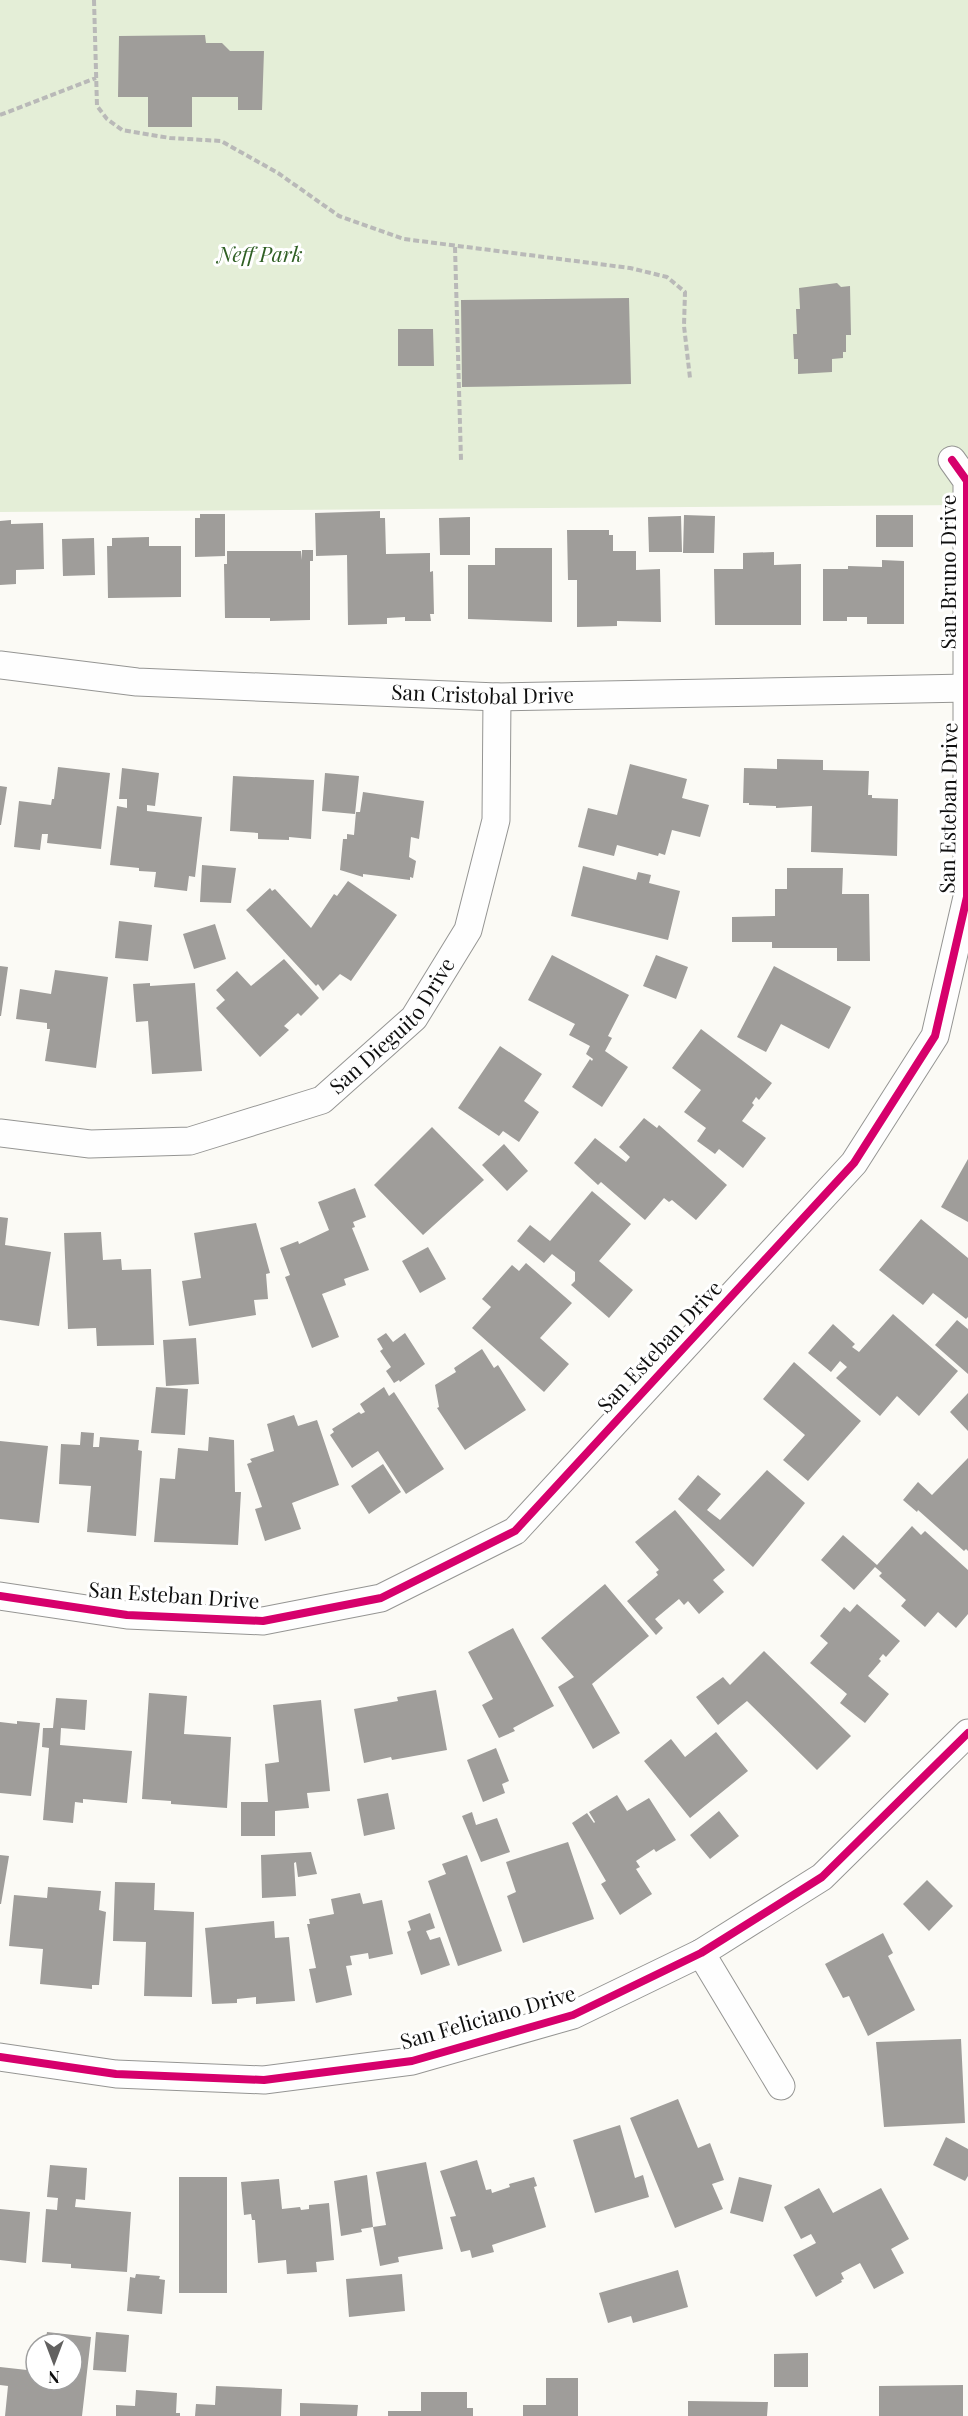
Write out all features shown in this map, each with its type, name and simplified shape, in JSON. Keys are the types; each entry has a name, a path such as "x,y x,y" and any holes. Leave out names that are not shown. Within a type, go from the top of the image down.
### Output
{"street":[{"name":"San Bruno Drive","path":"952,460 967,481 968,688"},
{"name":"San Cristobal Drive","path":"0,665 137,682 497,697 968,688"},
{"name":"San Esteban Drive","path":"0,1596 127,1615 262,1621 381,1598 515,1531 854,1163 935,1036 967,897 968,688"},
{"name":"San Dieguito Drive","path":"0,1133 90,1144 190,1142 322,1100 414,1018 468,930 496,820 497,697"},
{"name":"San Feliciano Drive","path":"0,2057 116,2074 264,2080 412,2061 573,2015 701,1953 822,1877 968,1733"},
{"path":"701,1953 780,2086"}],"path":[{"path":"94,0 97,106 107,119 122,130 170,138 221,141 278,173 339,216 404,239 630,268 667,277 686,292 684,326 690,378"},
{"path":"0,115 96,78"},
{"path":"455,247 461,460"}],"green space":[{"name":"Neff Park","path":"0,0 968,0 968,505 0,512"}],"building":[{"path":"205,35 206,43 222,43 230,51 264,51 262,110 238,110 238,97 192,97 192,127 148,127 148,97 118,97 119,36"},
{"path":"837,283 841,287 850,286 851,335 846,335 846,352 843,352 843,358 832,359 832,372 798,374 798,359 794,359 793,334 797,334 796,309 800,309 799,288"},
{"path":"629,298 631,384 462,387 461,300"},
{"path":"398,329 433,329 434,366 398,366"},
{"path":"380,511 380,518 385,518 386,554 430,553 430,572 433,571 434,614 430,614 431,621 405,621 405,617 387,618 387,624 348,625 347,555 316,556 315,513"},
{"path":"200,514 225,514 225,556 195,557 195,518 200,518"},
{"path":"684,515 715,516 714,553 683,553"},
{"path":"876,515 913,515 913,547 876,547"},
{"path":"681,516 682,552 649,552 648,517"},
{"path":"470,517 470,555 440,555 439,518"},
{"path":"11,520 11,524 43,523 44,569 16,570 16,584 0,585 0,521"},
{"path":"567,530 609,530 609,535 613,535 613,551 636,551 636,570 660,569 661,622 617,621 617,626 577,627 577,580 568,580"},
{"path":"149,537 149,546 181,546 181,597 108,598 107,546 112,546 112,538"},
{"path":"94,538 95,575 63,576 62,539"},
{"path":"495,548 552,548 552,622 468,619 468,565 495,565"},
{"path":"302,550 313,550 313,561 310,561 310,620 270,621 270,618 225,618 224,564 227,564 227,551 301,551 302,560"},
{"path":"774,552 774,565 801,564 801,625 715,625 714,569 743,569 743,553"},
{"path":"882,560 904,561 904,624 867,624 867,617 847,617 847,621 823,621 823,569 848,569 848,566 882,567"},
{"path":"777,759 823,760 823,770 869,771 868,795 872,795 872,798 898,799 897,856 811,852 812,806 776,808 776,806 743,803 744,768 777,769"},
{"path":"630,764 687,779 682,798 709,805 700,837 672,830 665,855 659,853 658,856 617,845 614,856 578,847 588,808 617,815"},
{"path":"58,767 110,773 101,849 47,843 48,834 42,834 40,850 14,847 19,801 51,805 54,799"},
{"path":"122,768 159,773 155,806 147,805 147,811 202,817 195,877 189,876 187,891 154,887 156,872 110,865 117,806 127,808 127,799 119,799"},
{"path":"325,773 359,776 355,814 322,811"},
{"path":"233,776 314,780 311,839 289,837 289,840 258,839 258,833 230,831"},
{"path":"0,786 7,787 1,825 0,825"},
{"path":"363,792 424,801 419,839 411,837 409,857 416,861 413,878 410,877 410,880 363,874 363,877 340,870 343,839 347,839 347,834 354,835 356,812 360,812"},
{"path":"202,865 236,868 231,903 200,902"},
{"path":"583,866 636,880 638,872 651,875 649,883 680,891 668,940 571,916"},
{"path":"787,868 843,868 842,894 869,894 870,961 837,961 837,948 772,948 772,942 732,942 732,917 775,916 775,889 787,889"},
{"path":"348,881 397,915 351,981 340,974 323,991 246,910 270,888 272,891 275,889 311,928 334,894 337,896"},
{"path":"119,921 152,925 148,961 115,958"},
{"path":"215,924 226,959 194,969 183,934"},
{"path":"552,955 629,995 608,1036 612,1038 605,1051 628,1067 602,1107 572,1087 590,1059 592,1061 593,1059 586,1054 590,1046 569,1035 575,1024 528,1000"},
{"path":"656,955 688,967 676,999 643,986"},
{"path":"284,959 319,998 301,1016 298,1013 284,1026 289,1030 260,1057 216,1008 225,1000 216,990 237,971 251,986"},
{"path":"0,966 8,967 1,1016 0,1016"},
{"path":"774,966 851,1007 829,1049 781,1024 766,1052 737,1037"},
{"path":"55,970 108,977 96,1068 45,1061 50,1029 47,1029 47,1023 16,1019 20,989 51,994"},
{"path":"150,983 150,986 195,983 202,1071 152,1074 148,1021 136,1022 133,984"},
{"path":"701,1029 772,1083 759,1100 756,1097 752,1103 754,1105 742,1121 766,1138 743,1168 719,1149 715,1154 697,1141 706,1128 684,1112 701,1090 672,1068"},
{"path":"500,1046 542,1074 524,1101 539,1112 519,1142 503,1131 499,1136 458,1108"},
{"path":"644,1118 657,1128 659,1125 727,1185 696,1220 672,1200 669,1202 664,1198 645,1220 601,1182 598,1185 574,1163 595,1138 626,1162 630,1157 619,1147"},
{"path":"432,1127 484,1180 423,1235 374,1185"},
{"path":"504,1144 528,1171 507,1191 482,1165"},
{"path":"968,1159 968,1222 941,1207"},
{"path":"355,1188 366,1217 353,1222 355,1227 352,1228 369,1270 344,1279 346,1285 322,1294 339,1337 312,1348 285,1277 290,1275 280,1248 298,1241 299,1244 329,1230 318,1202"},
{"path":"592,1191 631,1224 599,1261 633,1290 609,1318 571,1285 575,1281 575,1272 552,1254 544,1263 517,1241 530,1225 550,1241"},
{"path":"0,1217 8,1218 5,1245 51,1252 39,1326 0,1320"},
{"path":"921,1219 968,1258 968,1317 966,1319 933,1293 923,1305 879,1270"},
{"path":"256,1223 270,1273 266,1274 268,1299 254,1300 256,1315 189,1326 182,1281 201,1278 194,1233"},
{"path":"101,1232 103,1260 121,1259 122,1270 151,1269 154,1345 97,1346 96,1328 68,1329 64,1233"},
{"path":"428,1247 446,1279 420,1293 402,1261"},
{"path":"526,1263 572,1303 540,1338 569,1364 544,1392 472,1328 491,1307 482,1299 512,1265 519,1271"},
{"path":"893,1314 958,1371 919,1416 897,1396 880,1416 836,1378 847,1367 840,1361 831,1372 808,1353 833,1324 855,1344 852,1347 859,1352"},
{"path":"957,1320 968,1329 968,1374 935,1345"},
{"path":"386,1333 393,1342 405,1333 425,1364 400,1382 399,1380 394,1383 386,1371 391,1367 380,1351 383,1349 377,1339"},
{"path":"196,1338 199,1384 166,1386 163,1340"},
{"path":"482,1349 494,1368 498,1365 526,1410 465,1450 437,1408 439,1407 435,1385 456,1372 454,1368"},
{"path":"794,1362 861,1421 808,1481 783,1460 805,1435 763,1399"},
{"path":"156,1387 188,1389 185,1435 151,1433"},
{"path":"384,1387 389,1396 394,1392 444,1469 406,1494 378,1451 352,1468 330,1435 334,1432 332,1429 359,1412 361,1414 365,1412 360,1404"},
{"path":"968,1393 968,1431 950,1412"},
{"path":"294,1415 298,1426 317,1420 339,1485 292,1503 301,1529 265,1541 255,1509 262,1507 247,1464 252,1462 250,1459 274,1451 267,1424"},
{"path":"81,1432 94,1433 93,1447 99,1447 100,1437 139,1440 138,1450 142,1451 136,1536 87,1532 91,1486 59,1484 61,1444 80,1445"},
{"path":"209,1437 234,1440 235,1492 241,1492 238,1545 154,1542 160,1478 175,1479 178,1448 208,1451"},
{"path":"0,1441 48,1446 39,1523 0,1519"},
{"path":"968,1458 968,1551 966,1549 964,1551 918,1510 917,1512 903,1500 918,1482 932,1495"},
{"path":"383,1464 401,1492 369,1514 351,1486"},
{"path":"767,1470 805,1503 753,1567 678,1499 698,1475 721,1494 707,1510 720,1520"},
{"path":"675,1510 725,1570 713,1580 724,1592 699,1614 688,1601 684,1605 679,1599 655,1619 663,1628 656,1635 627,1601 658,1575 656,1572 659,1570 635,1542"},
{"path":"912,1526 921,1535 925,1531 968,1570 968,1614 956,1628 938,1612 925,1627 901,1606 906,1600 879,1576 882,1573 875,1567 854,1590 821,1560 843,1535 877,1565"},
{"path":"605,1584 649,1636 592,1684 620,1733 593,1749 558,1687 574,1677 541,1638"},
{"path":"857,1604 900,1641 886,1657 883,1654 879,1659 881,1661 868,1676 889,1694 865,1723 840,1703 847,1694 810,1663 828,1643 820,1636 844,1607 850,1612"},
{"path":"513,1628 554,1706 513,1728 515,1731 499,1738 482,1705 493,1699 468,1652"},
{"path":"764,1651 851,1736 817,1770 747,1701 718,1725 696,1697 723,1677 730,1685"},
{"path":"436,1690 447,1750 364,1763 354,1709 398,1701 397,1697"},
{"path":"149,1693 187,1696 184,1734 231,1737 227,1808 171,1804 171,1801 142,1799"},
{"path":"56,1698 87,1700 85,1730 61,1728 60,1745 132,1751 127,1803 83,1799 83,1803 75,1802 73,1823 43,1820 49,1748 42,1747 43,1728 53,1728"},
{"path":"321,1700 330,1791 307,1793 309,1808 275,1811 275,1836 241,1836 241,1802 268,1802 265,1764 279,1762 273,1705"},
{"path":"17,1721 40,1723 31,1796 0,1793 0,1722 17,1724"},
{"path":"716,1732 748,1771 690,1818 644,1761 671,1739 685,1757"},
{"path":"496,1748 509,1781 502,1784 505,1793 483,1802 467,1760"},
{"path":"388,1793 395,1829 364,1836 357,1799"},
{"path":"617,1795 627,1811 649,1798 676,1840 656,1852 654,1849 636,1861 640,1867 636,1869 652,1894 620,1915 601,1884 606,1881 572,1823 587,1813 594,1823 589,1812"},
{"path":"719,1811 739,1836 710,1859 690,1835"},
{"path":"472,1812 476,1825 497,1818 510,1852 481,1862 462,1816"},
{"path":"568,1842 594,1919 523,1943 507,1896 516,1892 506,1862"},
{"path":"311,1852 317,1874 298,1877 296,1862 294,1863 296,1896 262,1898 261,1855"},
{"path":"0,1855 9,1856 1,1904 0,1904"},
{"path":"467,1855 502,1951 458,1966 428,1881 446,1874 442,1864"},
{"path":"927,1880 953,1906 929,1931 903,1904"},
{"path":"115,1882 155,1883 154,1910 194,1912 192,1997 144,1996 146,1942 113,1941"},
{"path":"48,1887 101,1891 99,1910 106,1912 99,1985 92,1985 92,1989 40,1984 43,1949 9,1946 14,1895 47,1898"},
{"path":"360,1893 363,1904 382,1900 393,1954 369,1959 368,1953 350,1956 352,1965 346,1966 352,1995 316,2003 309,1969 316,1968 307,1924 310,1924 309,1919 334,1914 331,1899"},
{"path":"430,1913 435,1928 426,1931 430,1940 440,1937 450,1965 421,1975 407,1932 411,1930 408,1921"},
{"path":"274,1921 275,1938 289,1937 295,2001 256,2004 256,1997 237,1999 237,2003 212,2004 205,1928"},
{"path":"883,1933 893,1953 888,1956 915,2010 868,2036 849,1996 843,1998 825,1964"},
{"path":"961,2039 965,2123 884,2127 876,2042"},
{"path":"678,2099 698,2148 710,2143 724,2180 712,2184 723,2209 675,2228 630,2118"},
{"path":"620,2125 635,2178 643,2175 649,2197 595,2213 573,2140"},
{"path":"946,2137 968,2149 968,2176 965,2181 933,2165"},
{"path":"477,2160 486,2190 491,2189 492,2193 510,2187 509,2184 534,2177 537,2186 534,2187 546,2227 492,2245 494,2252 472,2258 470,2250 461,2252 450,2217 456,2216 440,2171"},
{"path":"426,2162 443,2249 398,2257 399,2262 380,2266 373,2227 386,2225 376,2172"},
{"path":"50,2165 87,2168 85,2200 76,2199 75,2207 131,2212 127,2272 71,2268 71,2264 42,2262 46,2209 57,2210 58,2198 47,2197"},
{"path":"367,2175 373,2227 361,2229 362,2232 341,2236 334,2181"},
{"path":"179,2177 227,2177 227,2293 179,2293"},
{"path":"739,2177 772,2185 763,2222 730,2213"},
{"path":"279,2179 282,2209 300,2207 301,2210 309,2209 309,2205 329,2203 334,2260 316,2262 317,2272 287,2274 286,2260 258,2263 255,2220 252,2220 251,2214 244,2215 241,2182"},
{"path":"819,2188 833,2213 881,2188 909,2239 891,2249 904,2273 874,2289 860,2263 841,2273 844,2279 841,2280 842,2282 816,2297 793,2255 816,2243 811,2234 801,2239 784,2207"},
{"path":"0,2209 30,2212 26,2263 0,2260"},
{"path":"678,2270 688,2307 633,2323 631,2316 608,2323 599,2293"},
{"path":"136,2274 160,2276 159,2279 165,2280 162,2314 127,2311 130,2277 135,2278"},
{"path":"402,2274 405,2311 349,2317 346,2279"},
{"path":"96,2332 129,2335 126,2372 93,2370"},
{"path":"84,2336 91,2337 82,2416 5,2416 8,2386 0,2385 0,2367 24,2370 24,2392 84,2392"},
{"path":"808,2353 808,2387 774,2387 774,2354"},
{"path":"546,2378 578,2378 578,2416 523,2416 523,2405 546,2405"},
{"path":"963,2385 963,2416 879,2416 879,2386"},
{"path":"216,2386 282,2389 281,2416 195,2416 196,2404 215,2405"},
{"path":"136,2390 177,2393 176,2413 180,2413 180,2416 116,2416 116,2405 135,2406"},
{"path":"421,2392 467,2392 467,2408 473,2408 473,2416 388,2416 388,2411 421,2411"},
{"path":"688,2401 768,2402 767,2416 688,2416"},
{"path":"300,2403 358,2405 357,2416 300,2416"}],"cycle path":[{"path":"0,1596 127,1615 263,1621 381,1598 515,1531 854,1163 935,1036 967,897 967,481 952,460"},
{"path":"0,2057 116,2074 264,2080 412,2061 573,2015 701,1953 822,1877 968,1733"}]}
